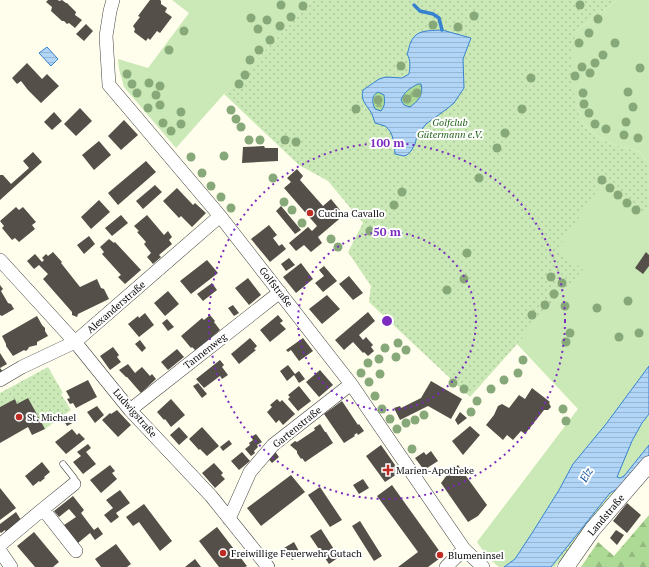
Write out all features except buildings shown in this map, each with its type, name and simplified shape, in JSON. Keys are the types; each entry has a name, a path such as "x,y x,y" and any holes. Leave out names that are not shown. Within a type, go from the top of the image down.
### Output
{"street":[{"name":"Golfstraße","path":"113,0 106,36 109,85 220,216 280,292 351,384 464,549 482,566"},
{"name":"Alexanderstraße","path":"0,380 22,367 75,342 220,216"},
{"name":"Ludwigstraße","path":"0,260 75,342 130,410 210,496 265,566"},
{"name":"Tannenweg","path":"130,410 280,292"},
{"name":"Gartenstraße","path":"229,519 250,472 273,445 351,384"},
{"name":"Landstraße","path":"566,567 592,530 649,464"},
{"path":"0,545 74,484"},
{"path":"43,509 76,551"},
{"path":"446,567 464,549"},
{"path":"0,551 11,567"}],"lane":[{"path":"62,464 74,478 74,484"}],"green space":[{"path":"172,0 313,0 224,94 176,148 124,87 118,59 148,68 189,13"},
{"name":"Golfclub Gütermann e.V.","path":"313,0 617,0 575,32 577,107 584,124 594,134 609,143 640,152 649,164 649,206 645,214 604,181 598,191 584,269 470,397 369,302 371,286 348,252 363,223 328,181 299,165 224,94"},
{"path":"617,0 649,0 649,164 640,152 609,143 594,134 584,124 577,107 572,86 572,60 575,32"},
{"path":"418,84 421,84 422,88 420,97 409,107 404,105 400,100 403,95"},
{"path":"378,91 384,95 385,100 381,111 375,109 373,102 373,97"},
{"path":"604,181 645,213 649,206 649,366 606,424 573,464 559,490 515,559 504,567 499,567 488,558 477,542 578,409 517,344 583,270 557,249"},
{"path":"48,367 63,393 61,394 71,410 45,429 17,404 15,399 0,407 0,393"},
{"path":"649,414 649,445 624,476 620,478 617,477 635,436"},
{"path":"622,486 584,530 555,567 551,567 610,493"},
{"path":"649,515 649,567 581,567 598,542 614,556"}],"water":[{"path":"442,30 471,38 463,59 464,88 454,103 426,124 417,136 415,144 407,155 404,156 395,154 393,139 390,132 385,126 375,123 372,114 364,103 362,97 363,90 379,79 386,77 402,78 409,74 410,61 407,54 413,38 420,33","holes":["418,84 421,84 422,88 420,97 410,107 404,105 401,100 404,95","378,92 384,95 385,100 381,111 375,109 373,102 373,97"]},
{"path":"47,47 58,59 51,66 39,53"},
{"name":"Elz","path":"649,366 649,414 632,441 617,477 620,478 624,476 649,445 649,457 622,486 610,493 551,567 504,567 515,559 559,490 573,464 606,424"}],"waterway":[{"path":"414,5 420,11 433,14 439,18 442,30"}],"place":[{"name":"Cucina Cavallo","path":"310,213"},
{"name":"St. Michael","path":"19,417"},
{"name":"Marien-Apotheke","path":"388,470"},
{"name":"Freiwillige Feuerwehr Gutach","path":"223,553"},
{"name":"Blumeninsel","path":"440,555"}]}
